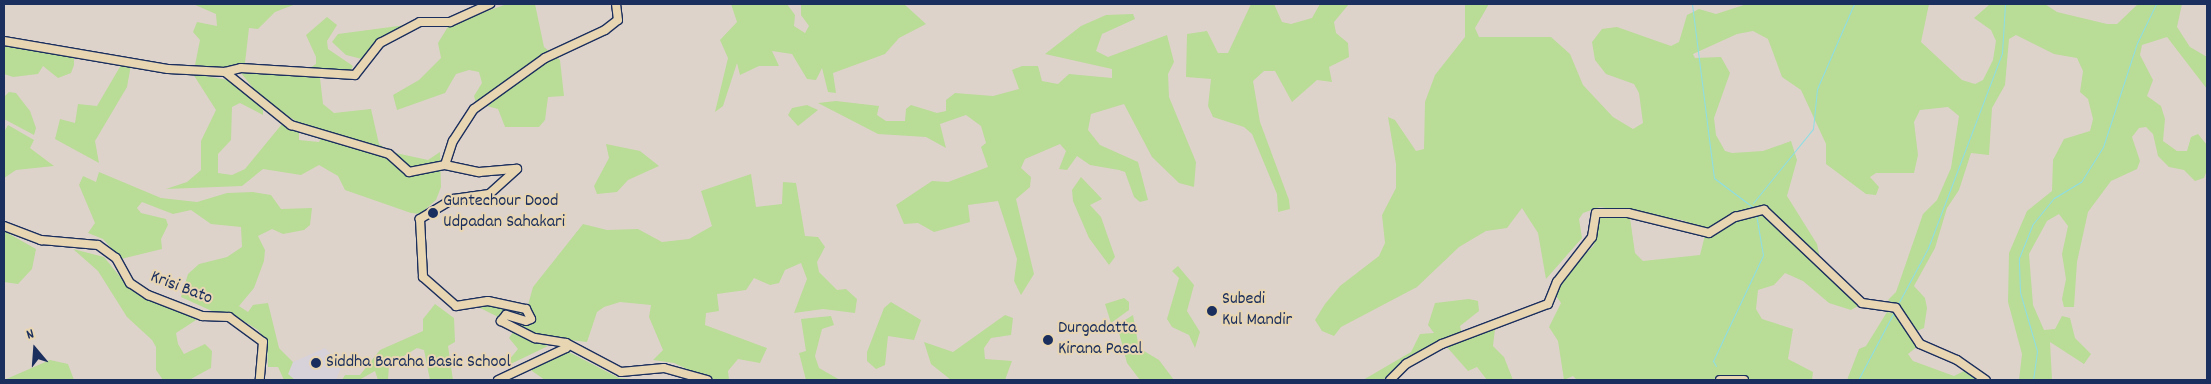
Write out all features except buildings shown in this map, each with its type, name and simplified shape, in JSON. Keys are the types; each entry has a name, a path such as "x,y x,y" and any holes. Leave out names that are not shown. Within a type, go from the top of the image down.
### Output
{"street":[{"path":"4,41 111,61 225,72 241,68 355,76 380,43 420,22 450,22 490,4"},
{"path":"445,165 453,141 474,109 545,58 612,25 620,12 616,4"},
{"path":"225,72 291,125 388,154 409,172 445,165 479,172 517,169 489,194 453,198 420,219 423,278 456,306 488,300 526,309 531,319 506,315 501,322 535,338 566,343 621,372 664,368 707,380"},
{"path":"1390,380 1406,364 1442,344 1548,304 1557,282 1592,237 1596,213 1628,213 1709,234 1735,217 1764,210 1862,303 1896,308 1920,344 1957,360 1986,380"},
{"name":"Krisi Bato","path":"4,226 41,240 98,244 116,258 130,283 148,295 202,316 230,317 263,342 260,380"},
{"path":"498,380 566,348 566,343"},
{"path":"1720,380 1744,380"}],"shaded area":[{"name":"Siddha Baraha Basic School","path":"325,348 342,365 336,380 295,380 288,374 293,362"}],"green space":[{"path":"193,4 296,4 275,12 258,29 249,28 245,63 221,68 195,65 200,40 193,32 197,22 217,26 216,14"},
{"path":"507,4 535,4 544,47 560,60 564,96 548,97 545,120 539,127 505,127 498,109 476,103 474,96 482,83 479,72 469,70 456,74 445,93 397,110 393,95 419,80 441,58 438,43 449,25"},
{"path":"731,4 787,4 795,15 794,26 805,33 809,26 801,15 801,4 904,4 926,24 899,38 885,54 833,73 836,93 828,92 822,68 816,80 807,79 792,54 772,51 779,66 759,66 740,75 737,63 723,106 715,112 728,58 720,40 737,22"},
{"path":"1251,4 1274,4 1282,22 1291,24 1312,18 1320,4 1349,4 1334,22 1336,33 1348,43 1349,57 1329,67 1332,82 1317,80 1292,102 1275,71 1264,71 1253,81 1260,122 1289,200 1290,209 1278,212 1277,194 1252,134 1244,127 1213,117 1208,106 1211,79 1186,77 1187,34 1207,31 1218,53 1228,53"},
{"path":"1465,4 1489,4 1475,28 1479,37 1551,37 1570,54 1583,85 1613,117 1633,129 1643,123 1639,93 1634,84 1606,74 1595,60 1592,42 1602,29 1617,27 1671,46 1679,42 1687,15 1699,9 1716,14 1747,4 1929,4 1921,42 1962,80 1975,84 1983,80 1993,60 1996,41 1991,30 1974,18 1990,4 2045,4 2057,12 2107,24 2117,24 2138,4 2182,4 2177,27 2190,47 2207,57 2207,89 2167,37 2142,45 2140,55 2153,80 2147,96 2161,106 2165,119 2163,141 2177,151 2187,151 2191,137 2198,134 2207,145 2207,170 2204,178 2195,181 2184,170 2169,167 2158,156 2153,134 2146,127 2139,128 2132,137 2140,161 2137,169 2111,181 2088,212 2077,262 2074,307 2064,307 2062,299 2066,279 2062,254 2068,226 2059,214 2047,221 2029,254 2033,305 2044,330 2055,329 2062,316 2070,318 2075,338 2091,354 2084,364 2050,342 2052,380 2019,380 2022,354 2008,302 2009,253 2027,211 2052,191 2053,160 2064,139 2090,131 2093,119 2088,99 2080,92 2083,71 2077,58 2054,54 2016,35 2009,39 2005,85 1992,108 1989,155 1971,153 1959,190 1947,208 1935,248 1914,286 1925,298 1927,308 1924,328 1917,331 1901,308 1888,300 1896,292 1923,214 1937,200 1951,168 1959,116 1948,107 1920,110 1914,122 1918,155 1914,173 1876,173 1870,177 1879,187 1876,195 1866,194 1826,164 1826,144 1801,90 1782,77 1768,39 1753,31 1737,34 1693,54 1695,58 1721,57 1730,73 1714,118 1716,135 1725,151 1732,153 1763,151 1791,141 1797,160 1787,196 1817,244 1820,258 1765,206 1707,230 1682,220 1600,207 1583,213 1579,219 1582,238 1546,279 1538,233 1522,208 1507,228 1486,231 1459,247 1417,287 1341,327 1334,336 1322,331 1315,320 1340,286 1379,256 1385,243 1382,215 1396,188 1396,164 1388,117 1395,120 1416,151 1424,149 1425,102 1435,75 1465,37"},
{"path":"1133,14 1135,19 1102,34 1096,51 1108,57 1167,35 1174,62 1168,74 1169,97 1196,162 1194,187 1179,183 1152,157 1124,104 1091,114 1088,130 1100,145 1138,162 1148,200 1140,202 1134,197 1125,172 1090,165 1077,156 1067,170 1059,169 1066,151 1060,144 1025,159 1021,168 1031,177 1030,187 1016,199 1034,274 1021,295 1014,281 1017,259 998,201 968,205 970,222 934,232 918,223 904,224 896,205 932,181 948,182 988,167 981,147 986,143 981,126 966,115 940,124 946,148 926,137 878,134 818,103 836,101 879,106 877,115 886,121 905,121 906,109 911,105 937,113 946,111 946,100 955,93 993,96 1019,89 1012,70 1022,66 1038,66 1042,81 1058,84 1069,74 1112,78 1112,69 1045,54 1081,26 1106,15"},
{"path":"327,17 337,25 327,41 328,49 353,66 349,74 310,68 316,64 316,57 306,35"},
{"path":"406,25 378,41 362,59 346,55 332,42 338,34"},
{"path":"4,43 74,55 74,65 71,73 58,78 43,66 38,74 13,77 4,74"},
{"path":"121,65 131,65 127,87 95,141 99,163 55,139 60,119 75,123 78,104 97,106"},
{"path":"241,73 320,78 323,104 334,113 371,109 379,144 391,152 428,160 440,152 441,187 436,200 420,214 411,213 345,190 338,176 319,165 301,175 263,169 242,186 166,189 187,182 201,170 201,141 216,110 193,74 234,81 263,110 263,115 240,103 232,107 231,140 218,154 218,173 232,175 245,169 282,124 299,129 299,140 319,142 322,135 355,140 299,123 263,100"},
{"path":"9,92 16,93 30,111 36,128 34,135 4,119 4,97"},
{"path":"807,105 818,110 798,126 788,115 792,108"},
{"path":"8,125 34,140 30,148 54,166 16,170 4,178 4,132"},
{"path":"606,144 640,151 659,166 628,180 617,192 597,194 594,186 609,158"},
{"path":"99,172 161,198 197,202 227,193 253,192 271,195 281,209 312,208 310,225 304,230 283,234 272,229 258,236 265,250 264,261 254,288 239,306 248,312 253,305 268,303 279,348 293,362 288,374 295,380 284,380 278,367 268,367 267,342 258,330 229,312 214,312 181,297 188,274 199,264 227,257 242,247 241,227 211,224 191,210 173,214 142,202 137,208 141,213 166,219 168,225 161,239 162,249 121,259 103,239 88,233 95,223 79,185 83,176 96,182"},
{"path":"751,174 756,207 782,204 783,182 796,183 805,236 818,237 825,247 817,262 819,272 837,290 846,289 857,299 855,313 823,309 794,313 807,279 801,263 785,270 779,283 770,285 754,278 746,290 717,294 719,311 706,313 705,325 767,348 760,363 738,359 728,371 729,380 711,380 674,363 653,360 663,350 649,317 651,305 620,302 604,307 597,312 587,342 537,336 478,307 481,300 492,297 528,305 533,287 583,224 607,230 638,229 662,242 689,239 712,226 701,191"},
{"path":"1081,177 1102,199 1090,205 1101,217 1115,257 1109,265 1089,238 1073,201 1072,190"},
{"path":"1760,212 1860,305 1851,310 1829,303 1803,281 1785,273 1774,285 1758,290 1756,309 1762,319 1793,329 1788,359 1813,372 1812,380 1577,380 1573,376 1564,380 1558,341 1549,327 1561,303 1556,296 1564,277 1594,245 1595,221 1600,216 1630,218 1635,253 1643,261 1700,255 1705,235"},
{"path":"4,231 36,249 32,269 18,284 4,282"},
{"path":"73,249 104,257 130,289 186,305 196,320 176,333 178,344 184,354 205,344 212,351 211,368 189,380 163,380 156,370 156,347 152,340 127,317 98,271"},
{"path":"1178,266 1194,285 1187,311 1200,332 1195,348 1189,335 1172,327 1167,319 1179,278 1172,271"},
{"path":"1124,298 1129,302 1129,310 1111,323 1105,304"},
{"path":"1469,299 1478,301 1479,311 1460,326 1462,334 1404,359 1383,380 1363,380 1411,352 1420,334 1434,333 1428,325 1435,303"},
{"path":"891,302 921,320 914,340 888,336 885,365 876,369 867,361 867,352 884,308"},
{"path":"435,304 454,318 455,342 448,346 453,380 430,380 424,350 417,348 389,365 388,380 378,380 375,371 359,380 342,380 345,375 360,375 380,350 423,331 423,319"},
{"path":"1887,312 1897,314 1918,346 1908,354 1913,361 1954,376 1964,371 1978,380 1847,380 1859,349 1866,346"},
{"path":"1005,315 1013,318 1011,335 991,338 984,348 985,359 1012,361 1005,380 951,380 931,364 924,342 953,352"},
{"path":"1133,315 1139,348 1159,360 1174,380 1140,380 1127,363 1117,325"},
{"path":"831,316 834,325 822,329 815,356 819,368 840,380 806,380 799,353 806,351 801,319"},
{"path":"1489,329 1495,329 1493,346 1504,357 1513,380 1487,380 1477,367 1468,371 1446,346"},
{"path":"513,332 519,332 548,346 502,368 518,349 509,338"},
{"path":"567,351 619,378 639,380 545,380 532,371 530,367"},
{"path":"50,360 68,364 74,380 4,380"}],"waterway":[{"path":"1692,4 1714,178 1754,208"},
{"path":"1753,203 1813,129 1817,89 1854,4"},
{"path":"1898,304 1928,248 2002,53 2005,4"},
{"path":"2033,380 2037,351 2020,292 2019,258 2032,225 2054,198 2081,182 2103,147 2137,43 2156,4"},
{"path":"1716,366 1713,361 1763,255 1756,214"},
{"path":"1858,380 1894,312"}],"place":[{"name":"Guntechour Dood Udpadan Sahakari","path":"433,213"},
{"name":"Subedi Kul Mandir","path":"1212,311"},
{"name":"Durgadatta Kirana Pasal","path":"1048,340"},
{"name":"Siddha Baraha Basic School","path":"316,363"}]}
